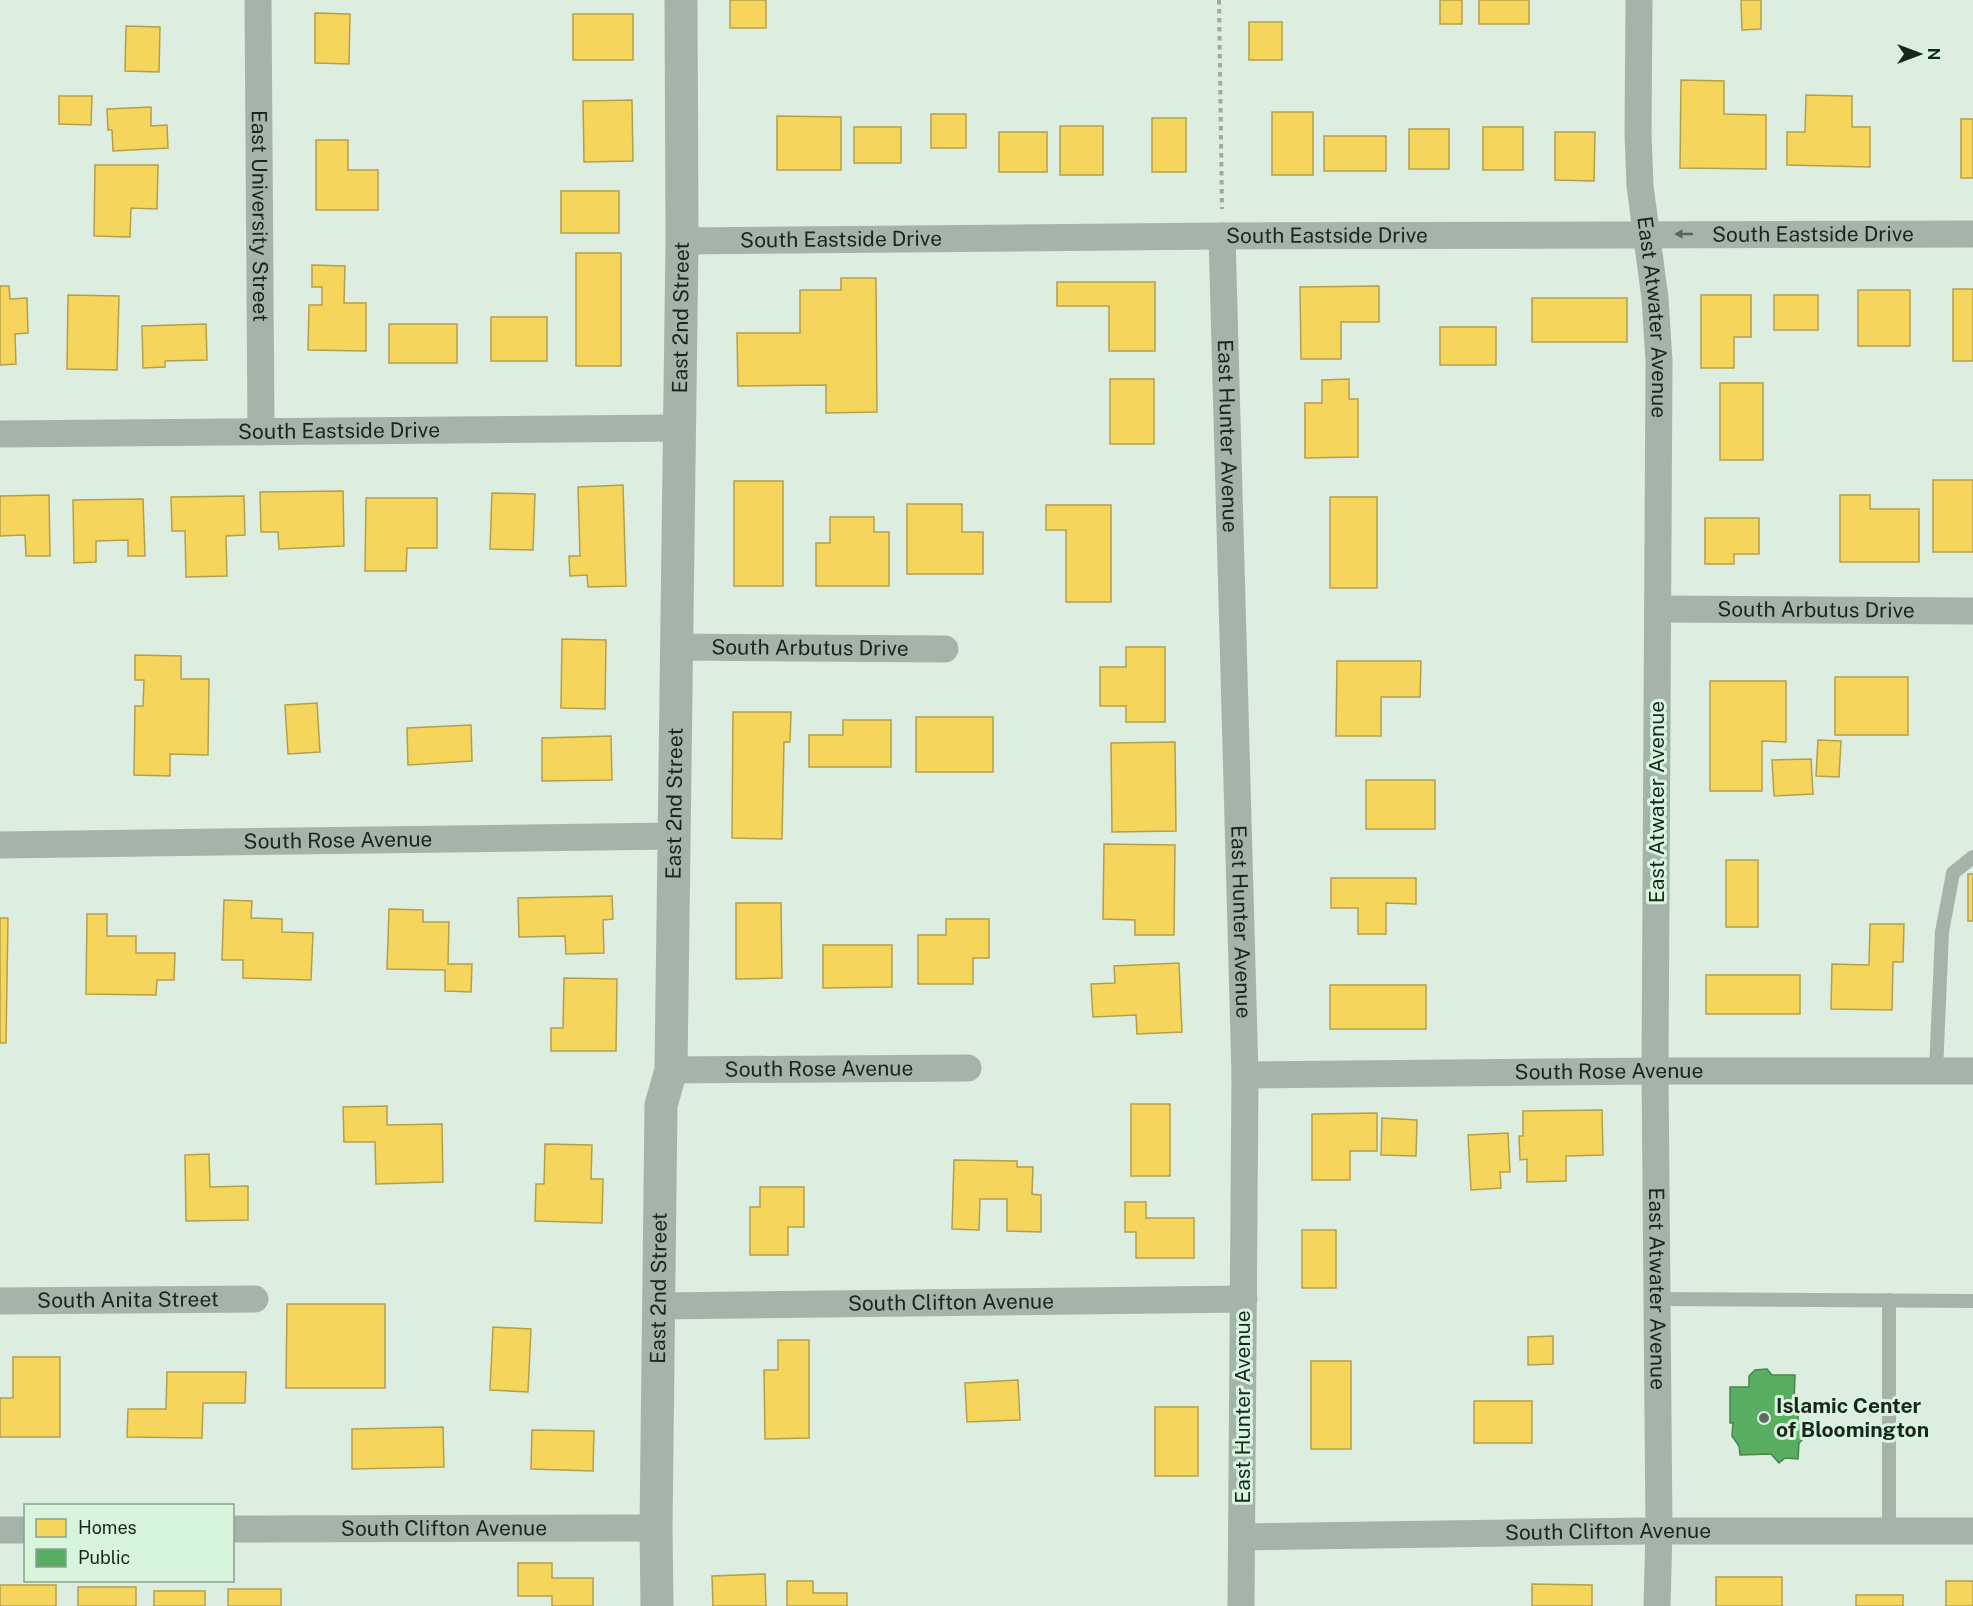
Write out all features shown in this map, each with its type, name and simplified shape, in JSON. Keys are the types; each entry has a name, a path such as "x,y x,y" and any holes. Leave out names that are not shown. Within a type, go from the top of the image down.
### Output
{"street":[{"name":"East University Street","path":"258,0 261,432"},
{"name":"East 2nd Street","path":"657,1606 661,1105 671,1070 682,241 681,0"},
{"name":"East Atwater Avenue","path":"1639,0 1640,186 1655,298 1659,362 1655,1071 1658,1606"},
{"name":"South Eastside Drive","path":"682,241 1222,236 1973,234"},
{"name":"East Hunter Avenue","path":"1222,236 1245,1075 1241,1606"},
{"name":"South Eastside Drive","path":"0,434 679,428"},
{"name":"South Arbutus Drive","path":"1658,609 1973,611"},
{"name":"South Arbutus Drive","path":"675,648 945,649"},
{"name":"South Rose Avenue","path":"0,846 674,836"},
{"name":"South Rose Avenue","path":"671,1070 968,1068"},
{"name":"South Rose Avenue","path":"1245,1075 1973,1071"},
{"name":"South Anita Street","path":"0,1301 255,1299"},
{"name":"South Clifton Avenue","path":"659,1306 1244,1299"},
{"name":"South Clifton Avenue","path":"234,1529 656,1528"},
{"path":"0,1530 24,1530"},
{"name":"South Clifton Avenue","path":"1242,1537 1659,1531 1973,1532"}],"lane":[{"path":"1936,1071 1942,932 1953,873 1973,857"},
{"path":"1657,1299 1973,1301"},
{"path":"1890,1300 1890,1531"}],"path":[{"path":"1219,0 1222,236"}],"building: Homes":[{"path":"730,0 766,0 766,28 730,28"},
{"path":"1440,0 1462,0 1462,24 1440,24"},
{"path":"1479,0 1529,0 1529,24 1479,24"},
{"path":"1741,0 1761,0 1761,29 1742,30"},
{"path":"315,13 350,14 349,64 315,63"},
{"path":"573,14 633,14 633,60 573,60"},
{"path":"1249,22 1282,22 1282,60 1249,60"},
{"path":"126,26 160,27 159,72 125,71"},
{"path":"1681,80 1724,81 1724,114 1766,115 1766,169 1680,168"},
{"path":"1806,95 1852,96 1852,127 1870,127 1870,167 1787,165 1787,132 1805,132"},
{"path":"59,96 92,96 91,125 59,124"},
{"path":"632,100 633,161 584,162 583,101"},
{"path":"151,107 151,126 167,125 168,148 113,151 112,130 108,130 107,109"},
{"path":"1272,112 1313,112 1313,175 1272,175"},
{"path":"931,114 966,114 966,148 931,148"},
{"path":"777,116 841,117 841,170 777,170"},
{"path":"1152,118 1186,118 1186,172 1152,172"},
{"path":"1961,119 1973,119 1973,178 1961,178"},
{"path":"1060,126 1103,126 1103,175 1060,175"},
{"path":"854,127 901,127 901,163 854,163"},
{"path":"1483,127 1523,127 1523,170 1483,170"},
{"path":"1409,129 1449,129 1449,169 1409,169"},
{"path":"999,132 1047,132 1047,172 999,172"},
{"path":"1555,132 1595,132 1594,181 1555,180"},
{"path":"1324,136 1386,136 1386,171 1324,171"},
{"path":"316,140 348,140 348,170 378,170 378,210 316,210"},
{"path":"95,165 158,165 157,209 131,208 130,237 94,236"},
{"path":"561,191 619,191 619,233 561,233"},
{"path":"576,253 621,253 621,366 576,366"},
{"path":"312,265 345,266 344,303 366,303 366,351 308,350 309,305 322,305 322,287 312,287"},
{"path":"841,278 876,278 877,412 826,413 826,385 738,386 737,333 800,333 800,290 841,290"},
{"path":"1057,282 1155,282 1155,351 1109,351 1109,306 1057,306"},
{"path":"0,286 9,286 10,299 27,298 28,333 15,334 16,364 0,365"},
{"path":"1379,286 1379,322 1341,322 1341,359 1301,359 1300,287"},
{"path":"1953,289 1973,289 1973,361 1953,361"},
{"path":"1858,290 1910,290 1910,346 1858,346"},
{"path":"68,295 119,296 117,370 67,369"},
{"path":"1701,295 1751,295 1751,337 1734,337 1734,368 1701,368"},
{"path":"1774,295 1818,295 1818,330 1774,330"},
{"path":"1532,298 1627,298 1627,342 1532,342"},
{"path":"491,317 547,317 547,361 491,361"},
{"path":"206,324 207,360 165,361 165,367 143,368 142,326"},
{"path":"389,324 457,324 457,363 389,363"},
{"path":"1440,327 1496,327 1496,365 1440,365"},
{"path":"1110,379 1154,379 1154,444 1110,444"},
{"path":"1349,379 1349,399 1358,399 1358,457 1305,458 1305,403 1322,403 1322,380"},
{"path":"1720,383 1763,383 1763,460 1720,460"},
{"path":"1933,480 1973,480 1973,552 1933,552"},
{"path":"734,481 783,481 783,586 734,586"},
{"path":"623,485 626,586 588,587 587,575 570,576 569,556 580,556 578,487"},
{"path":"343,491 344,546 279,549 278,532 261,532 260,492"},
{"path":"492,493 535,494 533,550 490,549"},
{"path":"49,495 50,556 26,556 25,535 0,536 0,496"},
{"path":"1840,495 1870,495 1870,509 1919,509 1919,562 1840,562"},
{"path":"244,496 245,535 226,536 227,576 186,577 185,531 172,531 171,497"},
{"path":"1330,497 1377,497 1377,588 1330,588"},
{"path":"366,498 437,498 437,548 407,548 406,571 365,571"},
{"path":"143,499 145,556 128,556 128,540 96,541 96,562 74,563 73,500"},
{"path":"907,504 962,504 962,532 983,532 983,574 907,574"},
{"path":"1046,505 1111,505 1111,602 1066,602 1066,530 1046,530"},
{"path":"830,517 874,517 874,532 889,532 889,586 816,586 816,543 830,543"},
{"path":"1705,518 1759,518 1759,554 1734,554 1734,564 1705,564"},
{"path":"562,639 606,640 605,709 561,708"},
{"path":"1126,647 1165,647 1165,722 1126,722 1126,706 1100,706 1100,667 1126,667"},
{"path":"135,655 181,656 181,679 209,679 208,755 170,754 170,776 134,775 135,706 143,706 144,680 135,680"},
{"path":"1337,661 1421,661 1420,697 1381,697 1381,736 1336,736"},
{"path":"1835,677 1908,677 1908,735 1835,735"},
{"path":"1710,681 1786,681 1786,742 1762,741 1762,791 1710,791"},
{"path":"317,703 320,752 288,754 285,705"},
{"path":"733,712 791,712 790,742 784,742 782,839 732,838"},
{"path":"916,717 993,717 993,772 916,772"},
{"path":"843,720 891,720 891,767 809,767 809,735 843,735"},
{"path":"471,725 472,761 408,765 407,728"},
{"path":"611,736 612,780 542,781 542,738"},
{"path":"1818,740 1841,741 1839,777 1816,776"},
{"path":"1175,742 1176,831 1112,832 1111,743"},
{"path":"1811,759 1813,794 1774,796 1772,760"},
{"path":"1366,780 1435,780 1435,829 1366,829"},
{"path":"1104,844 1175,845 1174,935 1135,935 1135,920 1103,919"},
{"path":"1726,860 1758,860 1758,927 1726,927"},
{"path":"1968,874 1973,874 1973,921 1968,921"},
{"path":"1331,878 1416,878 1416,904 1386,903 1386,934 1358,934 1358,908 1331,908"},
{"path":"612,896 613,919 603,920 604,953 566,954 565,936 519,937 518,898"},
{"path":"224,900 252,901 251,918 282,919 282,932 313,933 311,980 243,978 243,960 222,960"},
{"path":"736,903 781,903 782,978 736,979"},
{"path":"389,909 423,910 423,922 449,922 448,964 472,964 471,992 445,991 445,970 387,969"},
{"path":"87,914 107,914 107,936 136,936 136,953 175,953 174,980 157,980 156,995 86,994"},
{"path":"0,918 8,918 6,1043 0,1043"},
{"path":"946,919 989,919 989,958 973,958 973,984 918,984 918,935 946,935"},
{"path":"1870,924 1904,924 1903,962 1893,962 1892,1010 1831,1009 1832,964 1869,965"},
{"path":"823,945 892,945 892,987 823,988"},
{"path":"1179,963 1182,1032 1137,1034 1136,1015 1093,1017 1091,984 1115,983 1114,966"},
{"path":"1706,975 1800,975 1800,1014 1706,1014"},
{"path":"564,978 617,979 616,1051 551,1051 551,1028 563,1028"},
{"path":"1330,985 1426,985 1426,1029 1330,1029"},
{"path":"1131,1104 1170,1104 1170,1176 1131,1176"},
{"path":"387,1106 387,1125 442,1124 443,1182 376,1184 375,1142 344,1142 343,1107"},
{"path":"1602,1110 1603,1155 1566,1156 1566,1181 1527,1182 1527,1159 1520,1160 1519,1136 1523,1136 1523,1111"},
{"path":"1377,1113 1377,1151 1350,1151 1350,1180 1312,1180 1312,1114"},
{"path":"1382,1118 1417,1120 1416,1156 1381,1155"},
{"path":"1508,1133 1510,1172 1500,1172 1501,1188 1471,1190 1468,1135"},
{"path":"545,1144 592,1145 591,1179 603,1179 602,1223 535,1221 536,1184 544,1184"},
{"path":"209,1154 210,1187 248,1186 248,1220 186,1221 185,1155"},
{"path":"954,1160 1017,1161 1017,1167 1033,1167 1032,1194 1041,1195 1041,1232 1007,1231 1007,1199 980,1199 979,1230 952,1229"},
{"path":"760,1187 804,1187 804,1227 788,1227 788,1255 750,1255 750,1207 760,1207"},
{"path":"1125,1202 1146,1202 1146,1218 1194,1218 1194,1258 1136,1258 1136,1232 1125,1232"},
{"path":"1302,1230 1336,1230 1336,1288 1302,1288"},
{"path":"287,1304 385,1304 385,1388 286,1388"},
{"path":"493,1327 531,1329 528,1392 490,1390"},
{"path":"1553,1336 1553,1364 1528,1365 1528,1337"},
{"path":"778,1340 809,1340 809,1438 765,1439 764,1370 778,1370"},
{"path":"13,1357 60,1357 60,1437 0,1437 0,1398 13,1398"},
{"path":"1311,1361 1351,1361 1351,1449 1311,1449"},
{"path":"167,1372 246,1372 245,1403 203,1403 202,1438 127,1437 128,1409 166,1409"},
{"path":"1018,1380 1020,1420 967,1422 965,1383"},
{"path":"1474,1401 1532,1401 1532,1443 1474,1443"},
{"path":"1155,1407 1198,1407 1198,1476 1155,1476"},
{"path":"443,1427 444,1467 352,1469 352,1429"},
{"path":"532,1430 594,1431 593,1471 531,1469"},
{"path":"518,1563 552,1563 552,1578 593,1578 593,1606 552,1606 552,1596 518,1596"},
{"path":"765,1574 766,1606 713,1606 712,1576"},
{"path":"1716,1577 1782,1577 1782,1606 1716,1606"},
{"path":"787,1581 813,1581 813,1593 847,1593 847,1606 787,1606"},
{"path":"1946,1581 1973,1581 1973,1606 1946,1606"},
{"path":"1532,1584 1592,1585 1592,1606 1532,1606"},
{"path":"0,1585 56,1585 56,1606 0,1606"},
{"path":"78,1587 136,1587 136,1606 78,1606"},
{"path":"228,1589 281,1589 281,1606 228,1606"},
{"path":"154,1591 205,1591 205,1606 154,1606"},
{"path":"1856,1595 1903,1595 1903,1606 1856,1606"}],"building: Public":[{"name":"Islamic Center of Bloomington","path":"1767,1369 1772,1375 1795,1375 1794,1402 1785,1402 1781,1406 1788,1413 1798,1413 1798,1423 1808,1434 1799,1443 1798,1459 1785,1458 1779,1463 1771,1454 1740,1455 1739,1446 1732,1436 1730,1387 1749,1387 1749,1376 1755,1370"}],"place":[{"name":"Islamic Center of Bloomington","path":"1764,1418"}]}
